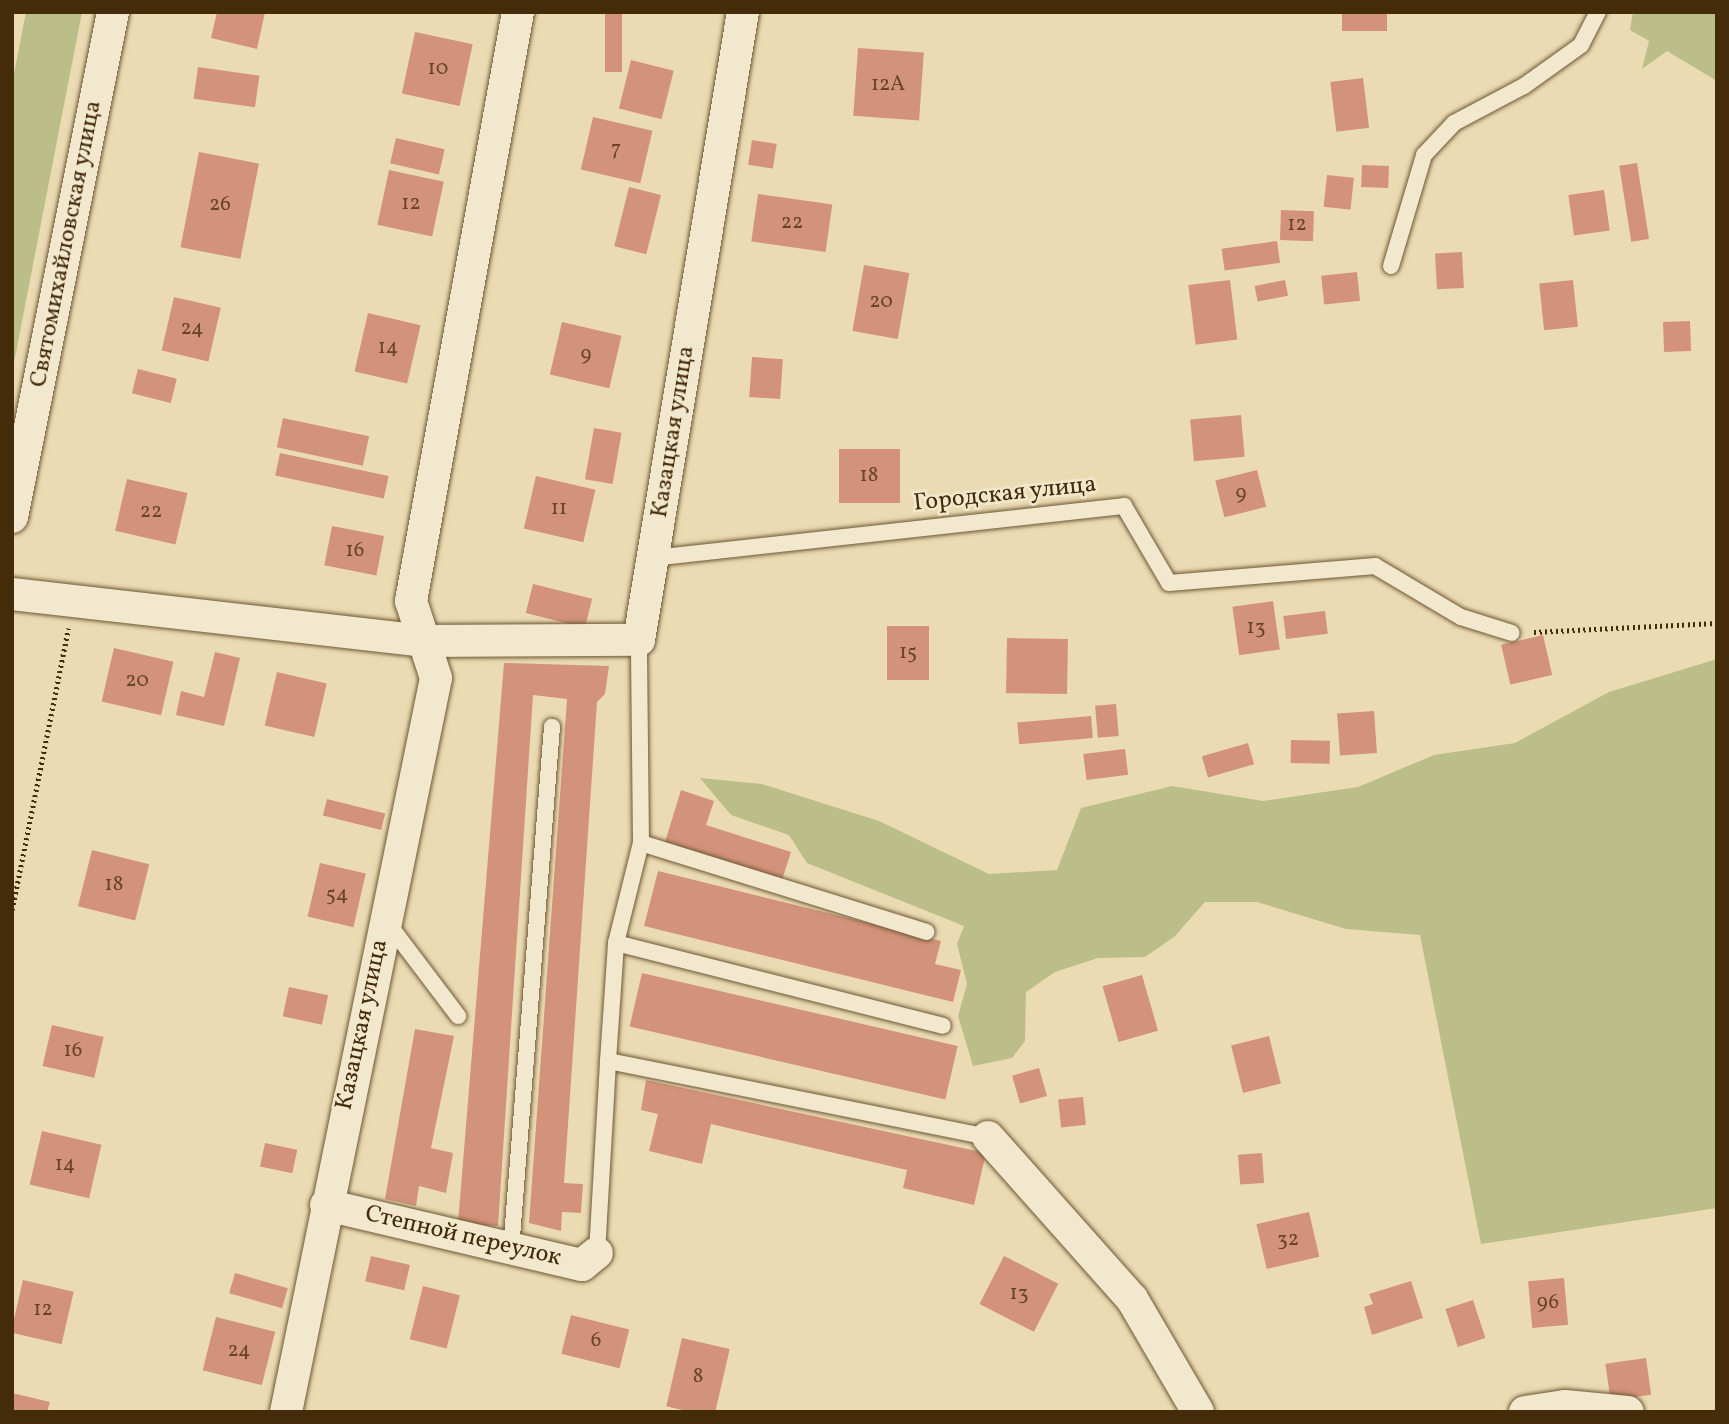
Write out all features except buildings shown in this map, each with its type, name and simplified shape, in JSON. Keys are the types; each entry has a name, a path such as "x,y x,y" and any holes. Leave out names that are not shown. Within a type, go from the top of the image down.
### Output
{"street":[{"name":"Святомихайловская улица","path":"12,517 113,12"},
{"name":"Казацкая улица","path":"286,1412 326,1205 436,678 411,601 518,12"},
{"name":"Казацкая улица","path":"639,640 743,12"},
{"path":"12,594 423,641 639,640"},
{"path":"988,1137 1132,1299 1198,1412"},
{"name":"Степной переулок","path":"326,1205 582,1265 597,1253"},
{"path":"1525,1412 1565,1406 1628,1412"}],"lane":[{"path":"1391,266 1424,155 1454,122 1524,86 1581,45 1598,12"},
{"name":"Городская улица","path":"653,558 1124,506 1169,583 1375,566 1461,617 1512,633"},
{"path":"597,1253 617,943 640,843 639,640"},
{"path":"511,1250 552,727"},
{"path":"640,843 926,932"},
{"path":"386,920 458,1016"},
{"path":"617,943 943,1026"},
{"path":"608,1061 988,1137"}],"path":[{"path":"12,910 73,601"},
{"path":"1512,633 1717,623"}],"green space":[{"path":"26,12 82,12 12,373 12,84"},
{"path":"1633,12 1717,12 1717,81 1667,51 1642,69 1649,41 1630,30"},
{"path":"1717,659 1717,1208 1481,1244 1420,935 1346,929 1257,902 1205,902 1174,937 1145,957 1098,958 1055,972 1026,992 1025,1041 1012,1058 973,1066 958,1016 967,984 957,944 964,926 807,863 789,835 731,815 700,778 762,784 879,821 989,874 1057,870 1081,808 1172,786 1263,801 1358,787 1434,755 1515,743 1609,692"}]}
